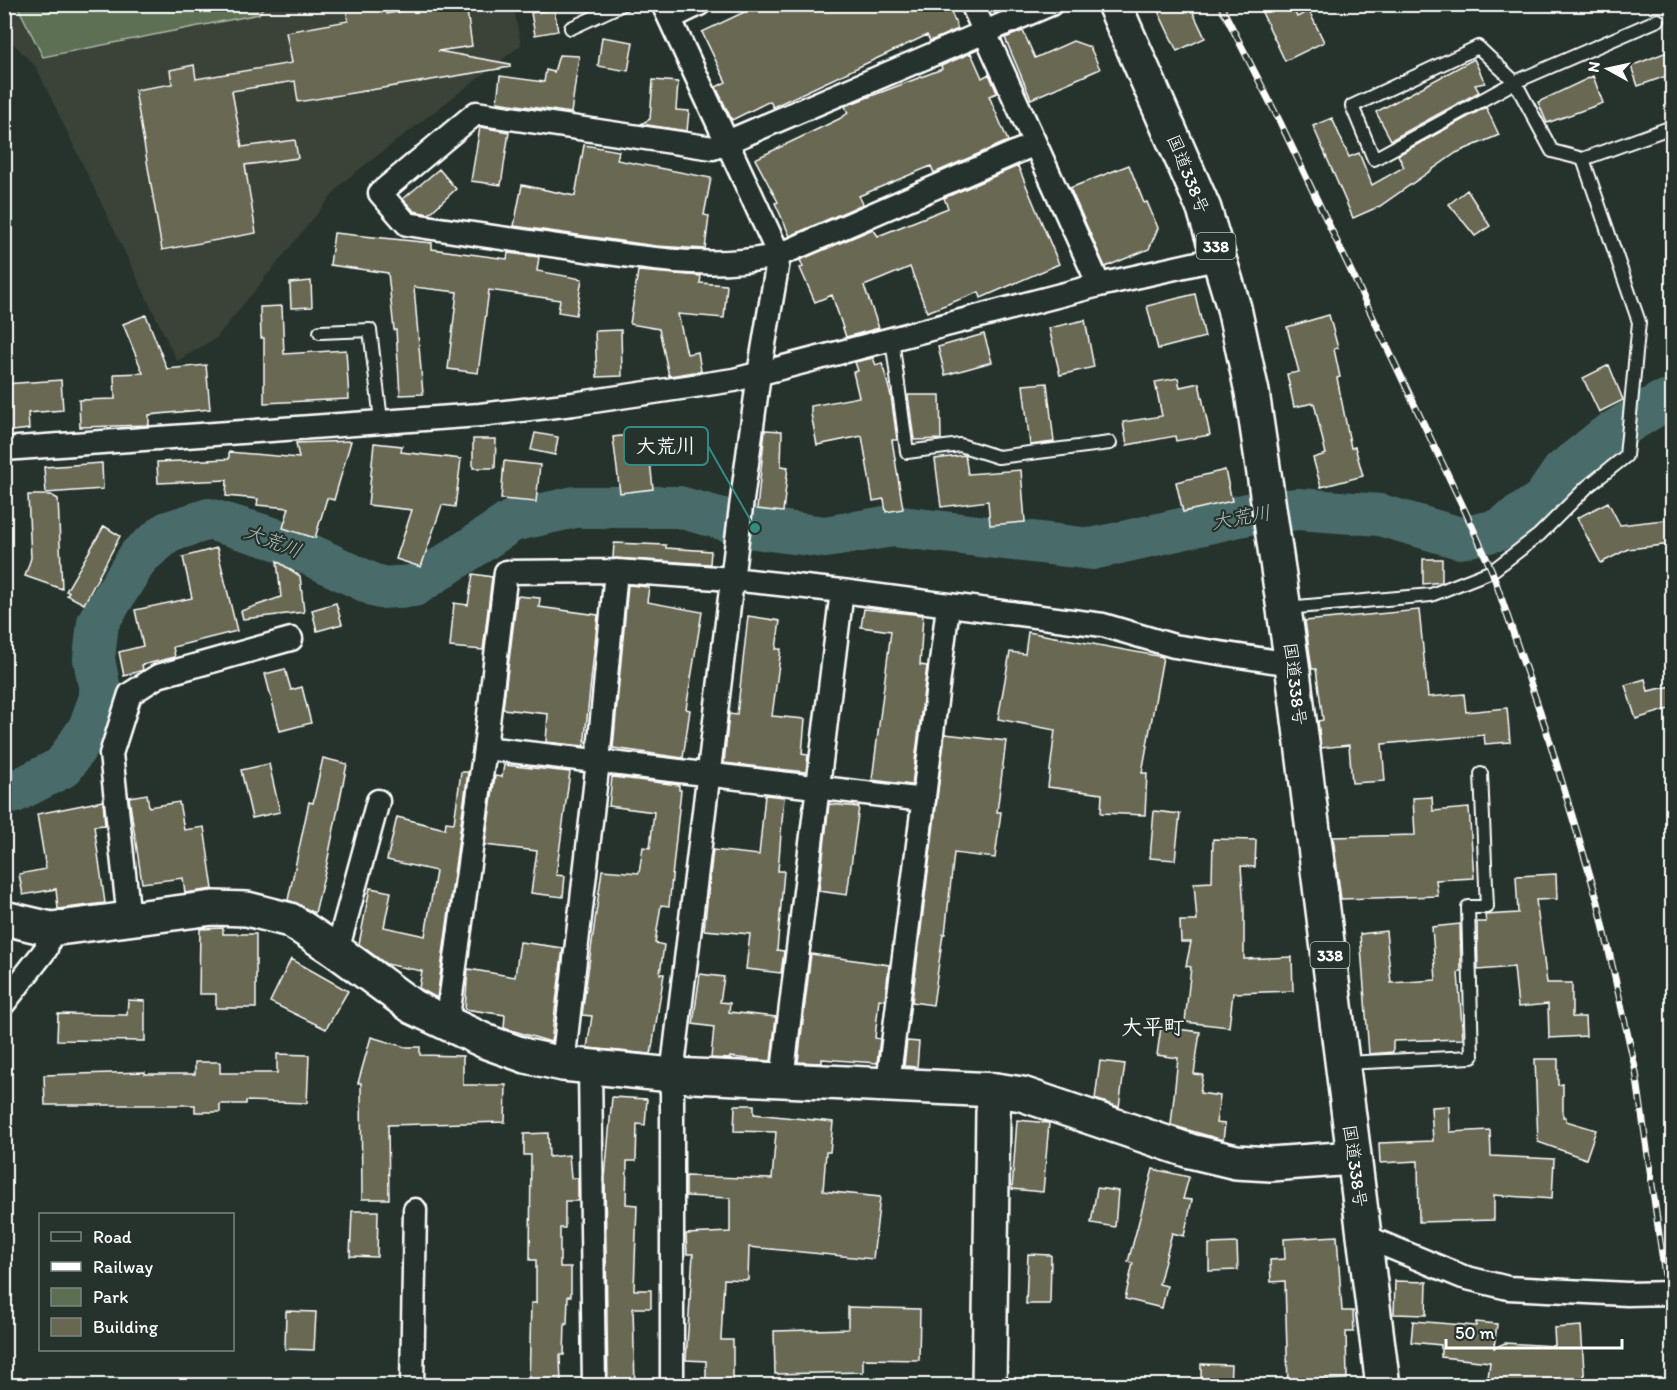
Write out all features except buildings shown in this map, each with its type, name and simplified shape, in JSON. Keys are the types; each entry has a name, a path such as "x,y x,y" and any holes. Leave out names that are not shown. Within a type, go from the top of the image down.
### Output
{"main road":[{"name":"国道338号","path":"1114,4 1204,209 1220,258 1252,392 1285,608 1383,1386"},
{"path":"4,918 51,929 213,908 247,909 290,920 337,951 413,1007 447,1024 526,1056 577,1065 672,1075 888,1083 996,1090 1022,1094 1190,1151 1236,1162 1271,1164 1353,1158"},
{"path":"989,1386 993,1112 996,1090"}],"street":[{"path":"672,1386 672,1075 736,543 759,374 779,255 666,11 699,4"},
{"path":"972,4 1099,285"},
{"path":"1035,144 779,255 755,261 711,264 654,259 407,224 380,193 476,113 713,148 1051,4"},
{"path":"4,449 381,420 480,415 573,404 759,374 1099,285 1220,258"},
{"path":"594,1386 577,1065 598,761 616,571"},
{"path":"447,1024 485,748 506,572 616,571 732,579 842,591 1103,625 1174,646 1292,664"},
{"path":"782,1079 842,591"},
{"path":"888,1083 948,606"},
{"path":"129,919 111,754 130,694 158,676 291,639"},
{"path":"485,748 924,800"},
{"path":"337,951 378,801"},
{"path":"4,1003 46,949 51,929"},
{"path":"412,1386 415,1210"},
{"path":"1366,1237 1463,1277 1508,1288 1627,1294 1672,1293"}],"lane":[{"path":"571,28 623,4"},
{"path":"1658,20 1515,82 1374,159 1352,106 1478,47 1515,82 1552,151 1583,159 1672,127"},
{"path":"1285,608 1431,595 1492,571 1539,535 1587,487 1626,456 1640,322 1583,159"},
{"path":"320,332 370,330 381,420"},
{"path":"892,339 907,452 960,445 998,458 1110,443"},
{"path":"1343,1063 1472,1057 1468,906 1487,907 1481,774"}],"shaded area":[{"path":"513,4 521,45 343,182 216,338 177,361 36,67 5,35 5,5"}],"green space":[{"path":"17,5 265,5 259,14 43,57"}],"waterway":[{"name":"大荒川","path":"4,794 12,793 63,767 89,728 101,695 94,659 98,622 139,556 168,532 209,519 279,540 380,588 414,586 512,521 575,507 679,507 755,528 825,537 892,526 1092,549 1248,514 1298,509 1380,515 1460,538 1498,530 1543,500 1563,471 1605,437 1660,403 1672,401"}],"railway":[{"path":"1220,4 1280,122 1492,571 1546,729 1598,902 1636,1072 1672,1325"}],"place":[{"name":"大荒川","path":"755,528"}],"district":[{"name":"大平町","path":"1153,1027"}]}
